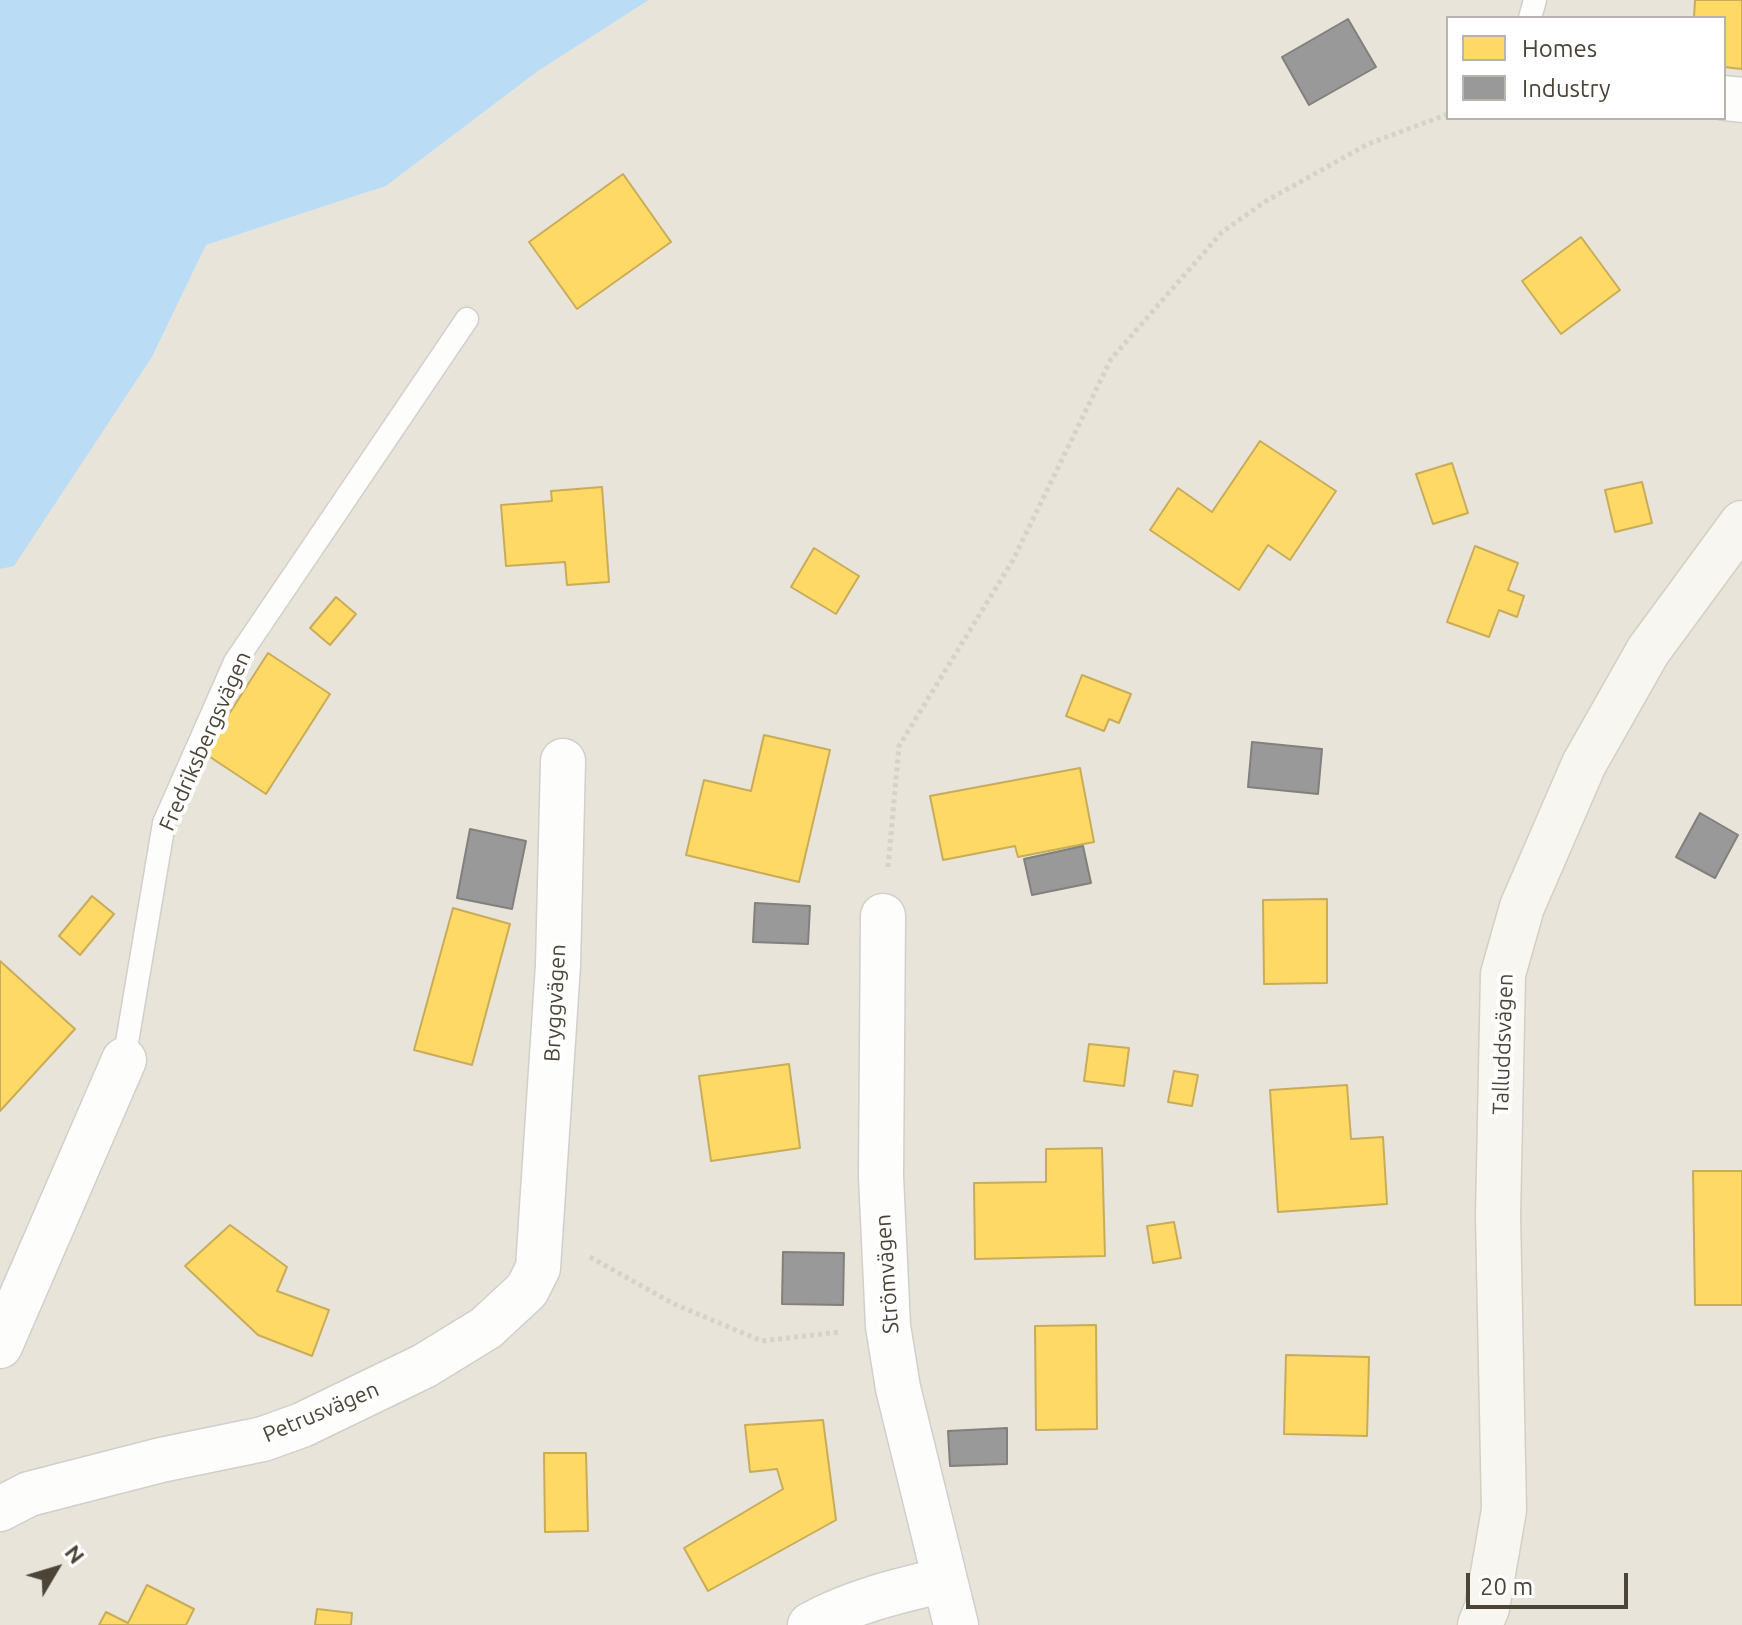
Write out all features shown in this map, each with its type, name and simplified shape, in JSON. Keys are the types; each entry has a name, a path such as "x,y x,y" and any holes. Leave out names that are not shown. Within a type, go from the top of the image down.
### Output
{"street":[{"name":"Talluddsvägen","path":"1480,1625 1490,1596 1504,1510 1498,1216 1503,974 1522,907 1584,764 1648,651 1742,523"},
{"name":"Bryggvägen","path":"538,1257 558,965 563,761"},
{"name":"Strömvägen","path":"883,916 881,1176 888,1326 898,1388 956,1625"},
{"name":"Fredriksbergsvägen","path":"0,1346 124,1060"},
{"name":"Petrusvägen","path":"0,1509 29,1494 161,1460 263,1439 302,1425 424,1366 486,1328 527,1290 538,1257"},
{"path":"810,1625 831,1613 885,1594 944,1580"}],"lane":[{"name":"Fredriksbergsvägen","path":"124,1060 164,823 235,662 467,319"}],"path":[{"path":"883,916 899,746 1013,560 1111,359 1222,232 1266,201 1368,144 1446,115"},
{"path":"538,1257 567,1281 591,1256 674,1304 762,1341 888,1326"}],"shaded area":[{"path":"649,0 1742,0 1742,1625 0,1625 0,569 14,565 152,357 206,245 386,186 538,71"}],"water":[{"path":"0,0 649,0 538,71 386,186 206,245 152,357 14,566 0,569"}],"building: Homes":[{"path":"1695,0 1742,0 1742,69 1726,67 1726,16 1694,16"},
{"path":"623,174 671,242 577,309 529,242"},
{"path":"1581,237 1620,290 1561,334 1522,281"},
{"path":"1260,441 1336,491 1290,560 1268,545 1239,590 1150,530 1178,488 1212,512"},
{"path":"1452,463 1468,513 1433,524 1416,474"},
{"path":"1642,482 1652,523 1615,532 1605,490"},
{"path":"602,487 609,582 567,585 565,562 506,566 501,505 552,501 551,491"},
{"path":"1475,546 1518,563 1508,590 1524,596 1517,617 1499,610 1489,637 1447,622"},
{"path":"814,548 859,576 836,614 791,587"},
{"path":"336,597 356,614 330,645 310,628"},
{"path":"268,653 330,694 266,794 204,753"},
{"path":"1082,675 1131,694 1119,723 1109,719 1104,731 1066,716"},
{"path":"764,735 830,750 799,882 686,855 704,780 751,791"},
{"path":"1080,768 1094,842 1018,857 1015,846 943,860 930,796"},
{"path":"92,896 114,914 80,955 59,936"},
{"path":"1327,899 1327,983 1264,984 1263,900"},
{"path":"453,908 510,924 472,1065 414,1050"},
{"path":"0,961 75,1029 0,1111"},
{"path":"1089,1044 1129,1048 1124,1086 1084,1081"},
{"path":"789,1064 800,1148 711,1161 699,1076"},
{"path":"1174,1071 1198,1075 1192,1106 1168,1102"},
{"path":"1347,1085 1351,1139 1383,1137 1387,1204 1278,1212 1270,1090"},
{"path":"1102,1148 1105,1256 975,1259 974,1183 1046,1182 1046,1149"},
{"path":"1693,1171 1742,1171 1742,1305 1695,1305"},
{"path":"1174,1222 1181,1258 1153,1263 1147,1226"},
{"path":"230,1225 287,1267 277,1291 329,1310 312,1356 258,1335 185,1266"},
{"path":"1096,1325 1097,1429 1036,1430 1035,1326"},
{"path":"1286,1355 1369,1357 1367,1436 1284,1434"},
{"path":"823,1420 836,1520 708,1591 684,1548 783,1489 777,1469 750,1472 745,1425"},
{"path":"544,1453 586,1453 588,1531 545,1532"},
{"path":"147,1585 194,1609 186,1625 99,1625 106,1612 128,1623"},
{"path":"317,1609 352,1613 351,1625 315,1625"}],"building: Industry":[{"path":"1348,19 1376,67 1309,105 1282,57"},
{"path":"1252,742 1322,749 1318,794 1248,787"},
{"path":"1700,813 1738,835 1715,878 1676,857"},
{"path":"470,829 526,841 512,909 457,898"},
{"path":"1083,846 1091,883 1032,895 1024,859"},
{"path":"755,903 810,906 808,944 753,942"},
{"path":"783,1252 844,1253 843,1305 782,1304"},
{"path":"1007,1428 1007,1464 950,1466 948,1431"}]}
